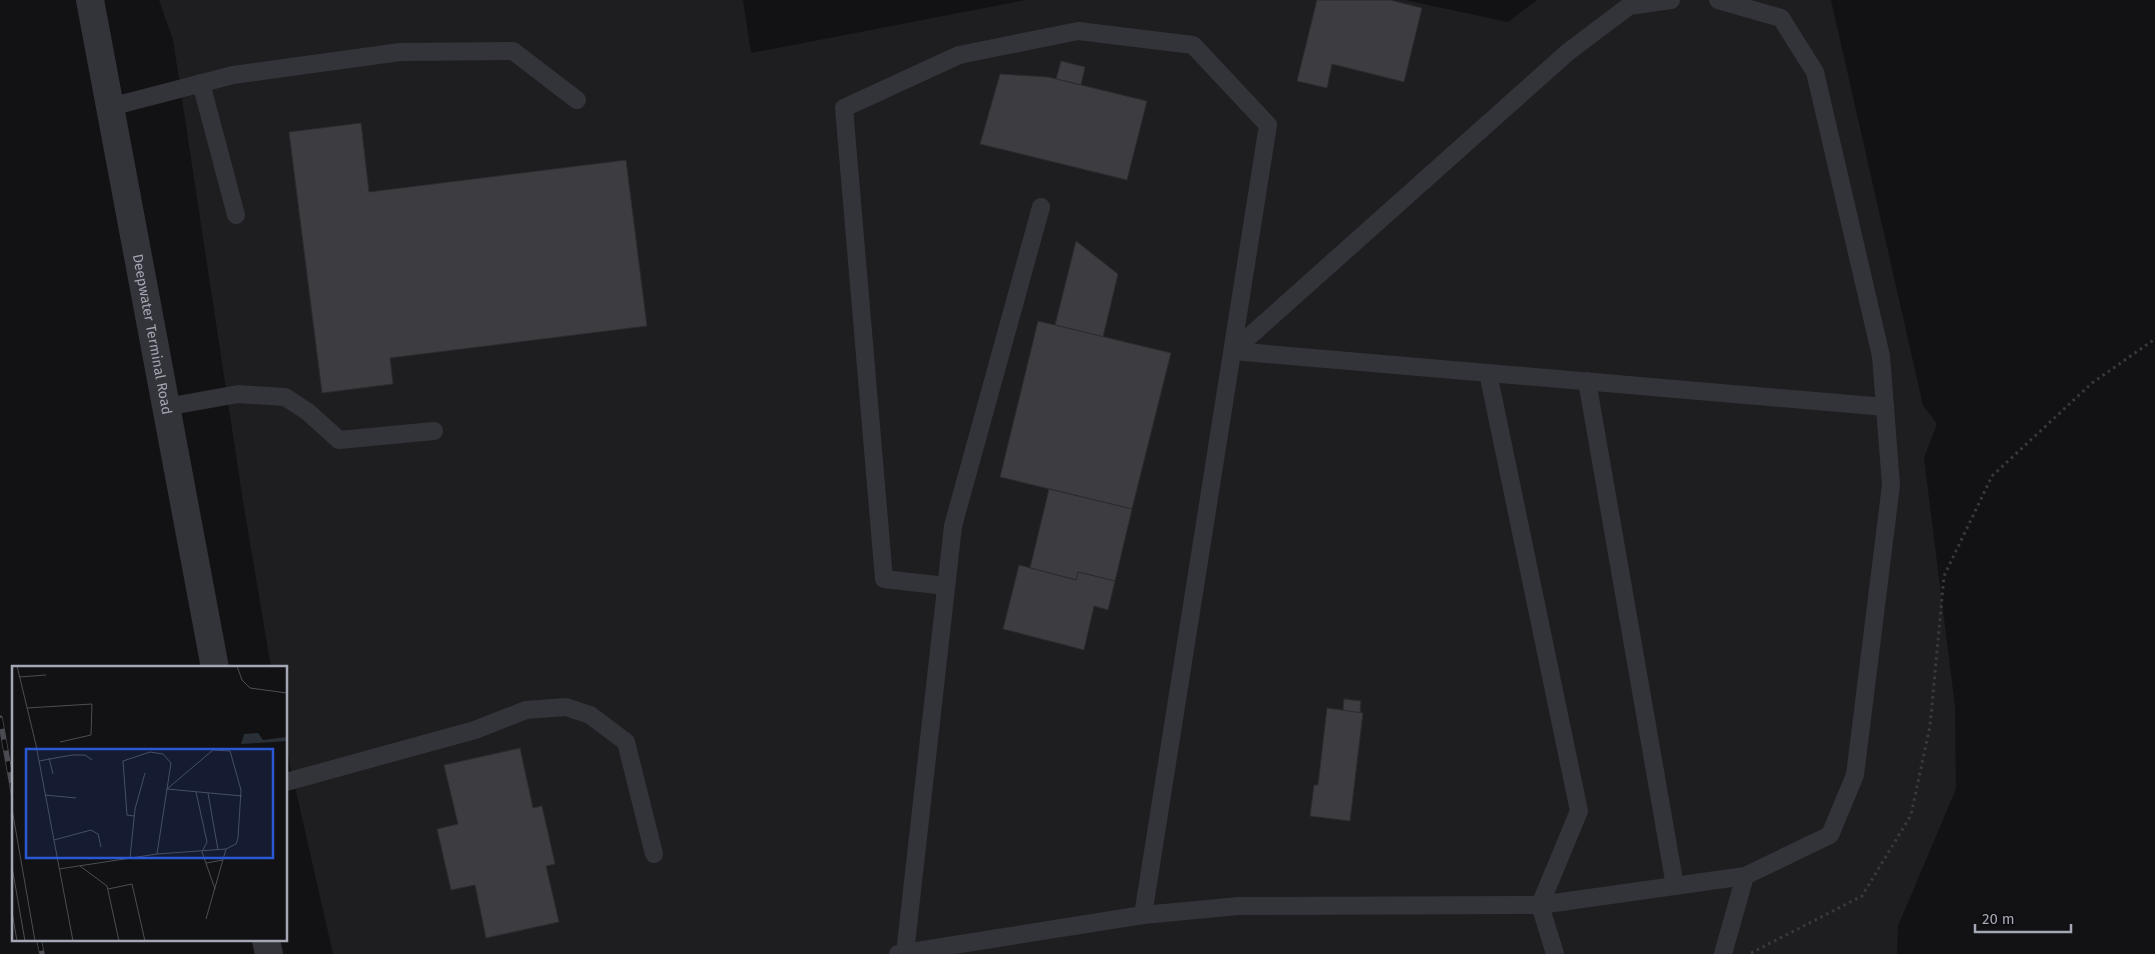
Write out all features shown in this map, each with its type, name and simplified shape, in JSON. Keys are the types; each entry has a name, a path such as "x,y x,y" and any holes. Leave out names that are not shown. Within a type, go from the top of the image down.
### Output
{"street":[{"name":"Deepwater Terminal Road","path":"90,0 215,666"}],"lane":[{"path":"1233,351 1568,52 1629,6 1671,0"},
{"path":"1041,207 953,526 901,953 1143,915 1239,906 1540,905 1745,876 1830,836 1855,775 1891,485 1881,356 1815,72 1781,18 1718,0"},
{"path":"946,586 884,579 844,108 959,54 1078,30 1193,45 1268,125 1143,915"},
{"path":"110,107 233,75 400,52 513,51 577,100"},
{"path":"201,83 236,215"},
{"path":"1233,351 1885,407"},
{"path":"1488,373 1579,812 1540,905 1555,954"},
{"path":"1587,381 1675,886"},
{"path":"166,407 238,394 285,397 308,412 339,440 434,431"},
{"path":"288,781 475,730 526,710 566,707 590,715 626,742 654,854"},
{"path":"1723,954 1745,876"}],"path":[{"path":"1748,954 1862,896 1911,815 1930,726 1944,576 1992,476 2092,383 2155,339"}],"shaded area":[{"path":"159,0 743,0 751,53 1026,0 1405,0 1508,22 1537,0 1831,0 1923,405 1937,424 1924,458 1955,706 1956,789 1898,926 1897,954 333,954 288,756 288,666 271,666 243,501 173,40"}],"building":[{"path":"1317,0 1390,0 1422,8 1404,82 1332,64 1327,88 1297,81"},
{"path":"1061,61 1085,67 1081,85 1056,79"},
{"path":"1000,74 1048,77 1147,101 1127,180 980,144"},
{"path":"361,123 369,192 626,160 647,326 390,358 393,384 322,393 289,132"},
{"path":"1076,241 1118,274 1103,337 1055,325"},
{"path":"1038,321 1171,353 1132,509 1000,477"},
{"path":"1049,489 1132,509 1115,581 1078,572 1076,580 1030,568"},
{"path":"1019,565 1076,580 1078,572 1115,581 1108,610 1094,606 1084,650 1003,629"},
{"path":"1344,699 1361,701 1360,713 1343,711"},
{"path":"1327,708 1363,713 1350,821 1310,816 1314,785 1318,785"},
{"path":"520,748 533,808 542,806 555,864 546,866 559,922 486,938 475,885 451,890 437,829 458,824 444,765"}],"railway":[{"path":"0,718 12,785"},
{"path":"39,942 42,954"}]}
